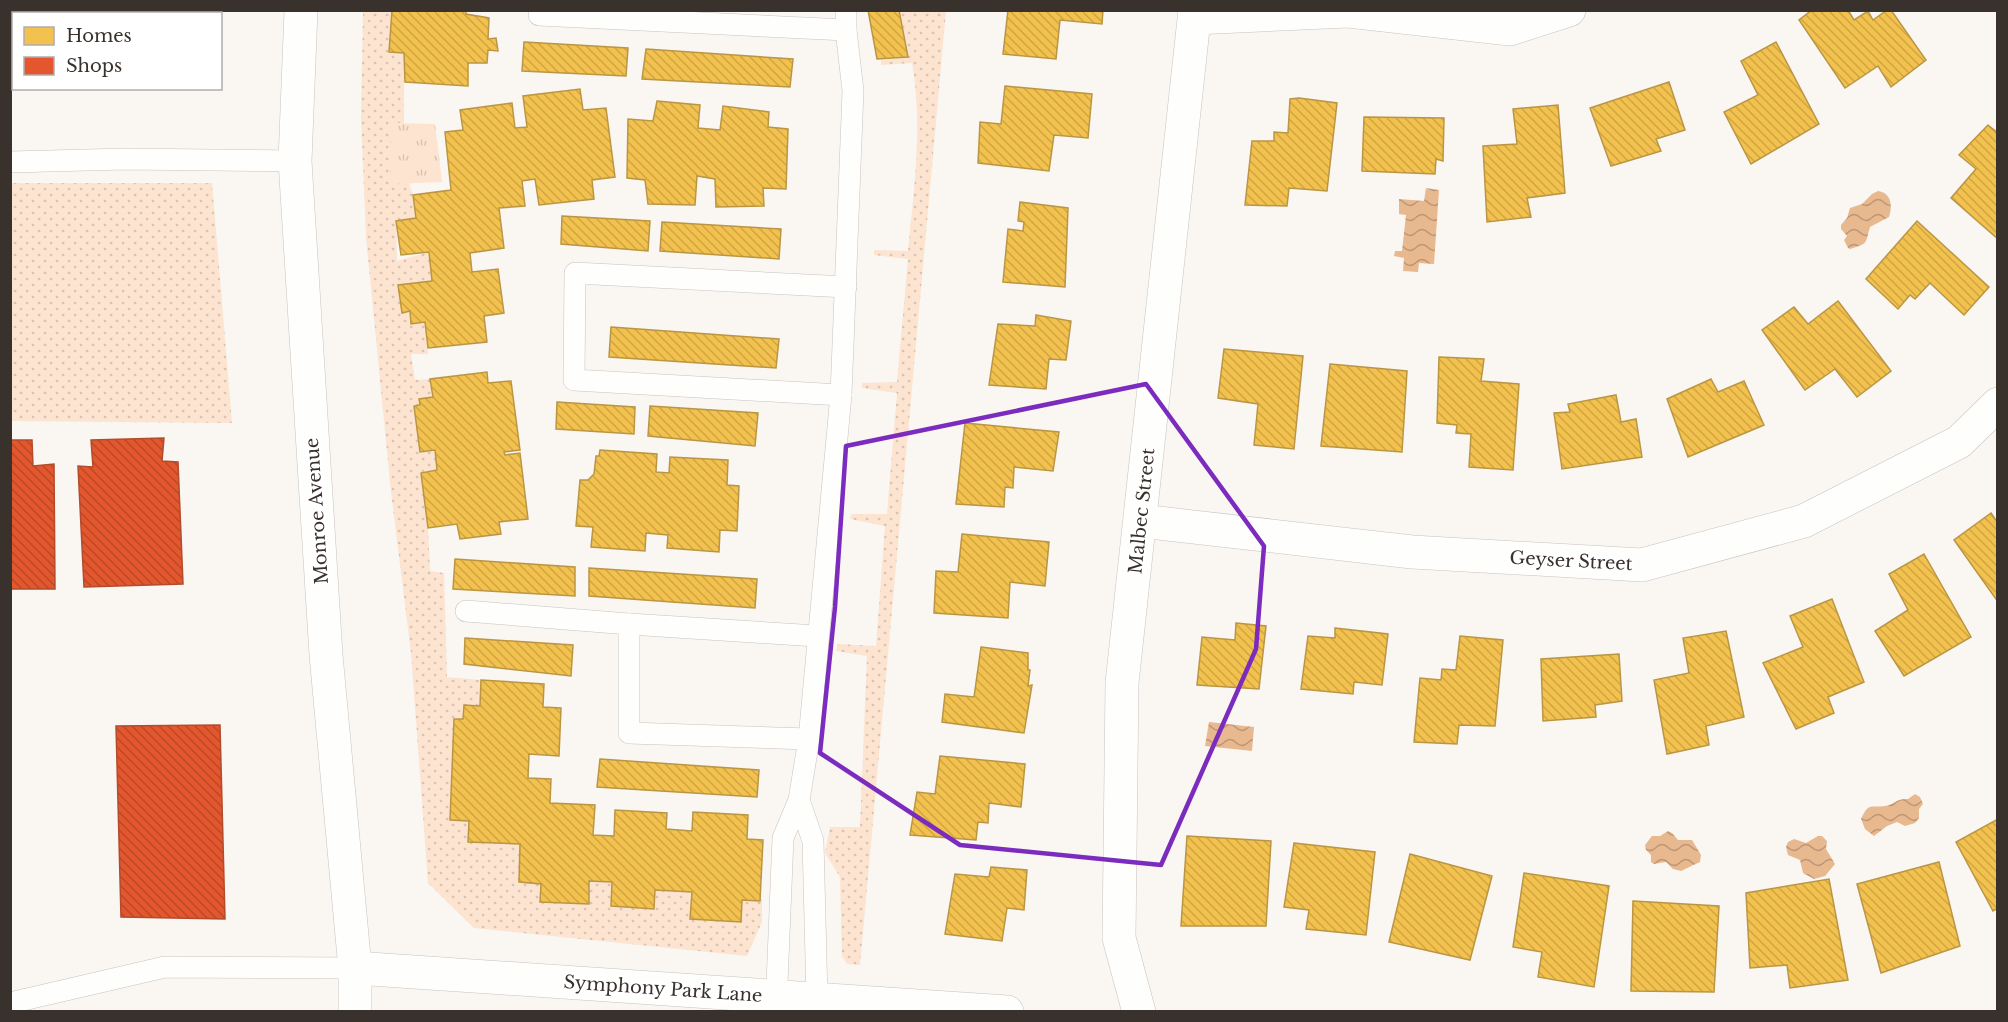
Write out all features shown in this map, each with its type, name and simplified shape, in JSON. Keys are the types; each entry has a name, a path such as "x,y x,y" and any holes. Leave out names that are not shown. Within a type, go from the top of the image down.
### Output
{"street":[{"name":"Monroe Avenue","path":"301,10 295,161 326,655 355,968 355,1011"},
{"path":"1195,14 1347,11 1510,29 1569,10"},
{"name":"Malbec Street","path":"1139,1011 1119,938 1122,683 1195,14"},
{"name":"Geyser Street","path":"1141,521 1412,552 1642,565 1804,520 1959,442 1998,404"},
{"name":"Symphony Park Lane","path":"355,968 776,1004 817,999 1008,1011"}],"lane":[{"path":"539,15 846,20 853,91 841,395 809,739 799,800 783,838 776,1004"},
{"path":"10,162 126,159 295,161"},
{"path":"841,395 573,380 575,273 846,287"},
{"path":"466,611 817,636"},
{"path":"629,624 629,733 809,739"},
{"path":"799,800 813,841 817,999"},
{"path":"783,865 815,866"},
{"path":"10,1003 165,966 355,968"}],"highlighted area":[{"path":"1146,384 1264,546 1256,649 1161,865 960,845 820,753 835,607 846,446"}],"green space":[{"path":"363,11 392,11 389,51 404,53 404,123 391,123 390,183 409,183 416,218 396,221 397,261 429,252 432,281 398,285 402,312 410,311 425,322 428,354 411,354 415,380 430,379 433,397 420,399 420,405 414,406 420,452 435,450 437,470 421,473 428,528 430,571 444,573 447,677 481,680 480,706 463,719 454,719 450,820 469,821 520,844 519,882 541,884 541,902 588,904 589,881 612,882 611,906 654,909 655,890 692,892 691,919 740,922 741,899 762,899 762,922 747,956 474,928 428,883 411,653 391,492 366,237 361,117"},
{"path":"900,11 946,11 860,965 847,964 842,956 840,877 825,853 830,827 860,827 867,656 836,651 838,644 876,646 885,526 850,519 851,514 887,514 897,393 862,388 862,383 897,382 908,259 874,255 874,250 908,251 917,133 912,63 881,65 881,60 908,58"},
{"path":"390,123 435,124 442,182 390,184"},
{"path":"11,183 212,183 232,423 11,421"}],"water":[{"path":"1426,188 1439,190 1434,264 1419,263 1418,272 1403,271 1404,258 1394,256 1395,251 1402,251 1406,215 1399,214 1399,199 1424,201"},
{"path":"1878,191 1886,194 1890,200 1889,217 1870,227 1863,244 1848,248 1844,240 1847,236 1841,229 1841,225 1847,218 1850,208 1862,204"},
{"path":"1209,722 1254,727 1252,751 1205,746"},
{"path":"1915,794 1920,797 1923,804 1915,823 1905,826 1897,822 1874,836 1865,829 1861,819 1868,808 1888,805 1908,799"},
{"path":"1668,831 1678,840 1692,840 1701,855 1700,862 1681,871 1673,869 1666,862 1654,864 1651,862 1651,855 1645,845 1652,836 1660,836"},
{"path":"1822,836 1827,841 1826,849 1835,864 1825,876 1814,879 1803,873 1800,860 1788,855 1786,847 1788,842 1794,839 1806,843"}],"building: Homes":[{"path":"392,10 466,10 466,14 489,18 488,39 496,38 498,51 488,50 487,63 468,63 468,86 405,82 404,53 389,52"},
{"path":"868,10 899,10 908,57 877,59"},
{"path":"1008,10 1103,10 1102,24 1060,20 1056,59 1003,54"},
{"path":"1812,10 1848,10 1854,20 1868,11 1873,20 1887,10 1891,10 1926,60 1891,87 1878,66 1845,88 1799,20"},
{"path":"524,42 628,48 626,76 522,71"},
{"path":"1776,42 1819,124 1751,164 1724,112 1758,95 1741,61"},
{"path":"646,49 793,59 790,87 642,79"},
{"path":"1669,82 1685,130 1656,139 1661,151 1611,166 1590,108"},
{"path":"1005,86 1092,94 1088,138 1054,135 1049,171 978,163 980,122 1001,124"},
{"path":"580,89 583,110 606,108 615,177 592,180 594,199 539,205 535,179 522,181 525,206 499,208 504,248 470,253 472,272 498,269 504,313 484,316 487,342 428,348 425,322 411,324 410,311 402,313 398,285 432,281 429,252 401,255 396,221 416,218 413,195 451,190 445,132 463,130 460,110 512,103 515,128 527,127 523,96"},
{"path":"1290,99 1337,103 1327,191 1289,188 1287,206 1245,205 1252,141 1274,141 1274,132 1288,133"},
{"path":"657,101 700,105 698,128 720,130 723,106 769,112 768,127 788,129 786,189 763,188 764,206 716,207 715,179 697,176 695,205 648,204 645,180 627,178 628,119 653,121"},
{"path":"1558,105 1565,193 1527,198 1531,217 1487,222 1483,146 1517,144 1513,109"},
{"path":"1364,117 1444,118 1443,161 1436,159 1435,174 1362,171"},
{"path":"1988,125 1998,133 1998,239 1951,198 1976,169 1959,155"},
{"path":"1020,202 1068,208 1065,287 1003,282 1008,229 1023,231 1024,222 1018,221"},
{"path":"562,216 650,221 648,251 561,244"},
{"path":"1917,221 1989,287 1964,315 1930,283 1915,299 1910,295 1898,309 1866,279"},
{"path":"662,222 781,229 779,259 660,251"},
{"path":"1838,301 1891,371 1857,397 1835,369 1805,390 1762,330 1794,307 1808,324"},
{"path":"1036,315 1071,321 1066,360 1049,359 1046,389 989,385 998,324 1035,326"},
{"path":"611,327 779,339 776,368 609,357"},
{"path":"1224,349 1303,356 1294,449 1254,445 1258,404 1218,398"},
{"path":"1439,357 1484,359 1481,381 1519,384 1513,470 1469,467 1471,434 1456,433 1457,425 1437,423"},
{"path":"1330,364 1407,371 1402,452 1321,446"},
{"path":"487,372 488,383 511,381 520,450 504,452 505,455 520,453 528,519 499,522 501,534 460,539 457,524 428,528 421,473 437,470 435,450 420,452 414,406 420,405 419,399 433,397 430,379"},
{"path":"1711,379 1718,392 1744,381 1764,425 1688,457 1667,399"},
{"path":"1616,395 1621,422 1636,419 1642,457 1562,469 1554,413 1570,412 1568,404"},
{"path":"557,402 635,407 634,434 556,429"},
{"path":"650,406 758,413 755,446 648,436"},
{"path":"965,423 1059,432 1053,471 1014,467 1013,488 1005,487 1004,507 956,504"},
{"path":"600,450 657,454 656,472 669,473 670,457 728,460 727,485 739,486 737,531 720,530 719,552 667,548 668,535 646,533 645,551 591,547 593,527 576,526 580,480 588,480 594,474 596,456 599,456"},
{"path":"1991,513 1998,523 1998,602 1954,540"},
{"path":"962,534 1049,542 1045,586 1010,582 1008,618 934,613 936,571 958,572"},
{"path":"1924,554 1971,637 1904,676 1875,631 1908,610 1889,574"},
{"path":"455,559 575,567 575,596 453,589"},
{"path":"589,568 757,579 755,608 589,596"},
{"path":"1832,599 1864,682 1828,697 1834,713 1796,729 1763,663 1803,647 1790,616"},
{"path":"1236,623 1266,626 1259,689 1197,685 1202,637 1235,640"},
{"path":"1335,628 1388,634 1382,685 1354,682 1353,694 1301,689 1308,636 1335,638"},
{"path":"1726,631 1744,717 1706,726 1709,745 1667,754 1654,680 1689,673 1683,638"},
{"path":"1460,636 1503,640 1495,726 1459,725 1457,744 1414,742 1420,678 1441,680 1442,669 1456,670"},
{"path":"465,638 573,645 571,676 464,664"},
{"path":"981,647 1028,653 1028,670 1030,670 1028,686 1032,685 1024,733 942,722 945,694 974,697"},
{"path":"1619,654 1622,701 1595,705 1596,717 1543,721 1541,659"},
{"path":"481,680 544,684 543,707 561,708 559,756 529,754 528,778 551,779 550,803 595,805 593,835 614,836 615,810 667,813 666,829 692,831 693,812 748,815 747,839 763,840 760,901 742,900 741,922 690,919 692,892 655,890 654,909 611,906 612,882 589,881 589,904 540,902 541,884 519,882 520,844 468,842 469,821 450,820 454,719 463,719 464,705 480,706"},
{"path":"940,756 1025,764 1021,807 989,803 988,823 978,822 976,840 910,835 917,792 935,794"},
{"path":"600,759 759,770 757,797 597,787"},
{"path":"1998,819 1998,908 1993,911 1956,842"},
{"path":"1187,836 1271,841 1266,926 1181,926"},
{"path":"1294,843 1375,852 1366,935 1306,929 1309,910 1284,907"},
{"path":"1410,854 1492,876 1470,960 1389,942"},
{"path":"1939,862 1960,946 1881,973 1857,884"},
{"path":"991,867 1027,870 1024,910 1007,908 1002,941 945,934 955,874 989,877"},
{"path":"1524,873 1609,886 1594,987 1538,977 1542,952 1513,947"},
{"path":"1829,879 1848,980 1790,988 1787,965 1750,968 1746,893"},
{"path":"1633,901 1719,906 1714,992 1631,991"}],"building: Shops":[{"path":"164,438 162,461 178,462 183,584 84,587 78,466 93,467 91,440"},
{"path":"10,440 32,440 33,466 54,464 55,589 10,589"},
{"path":"220,725 225,919 121,917 116,726"}]}
